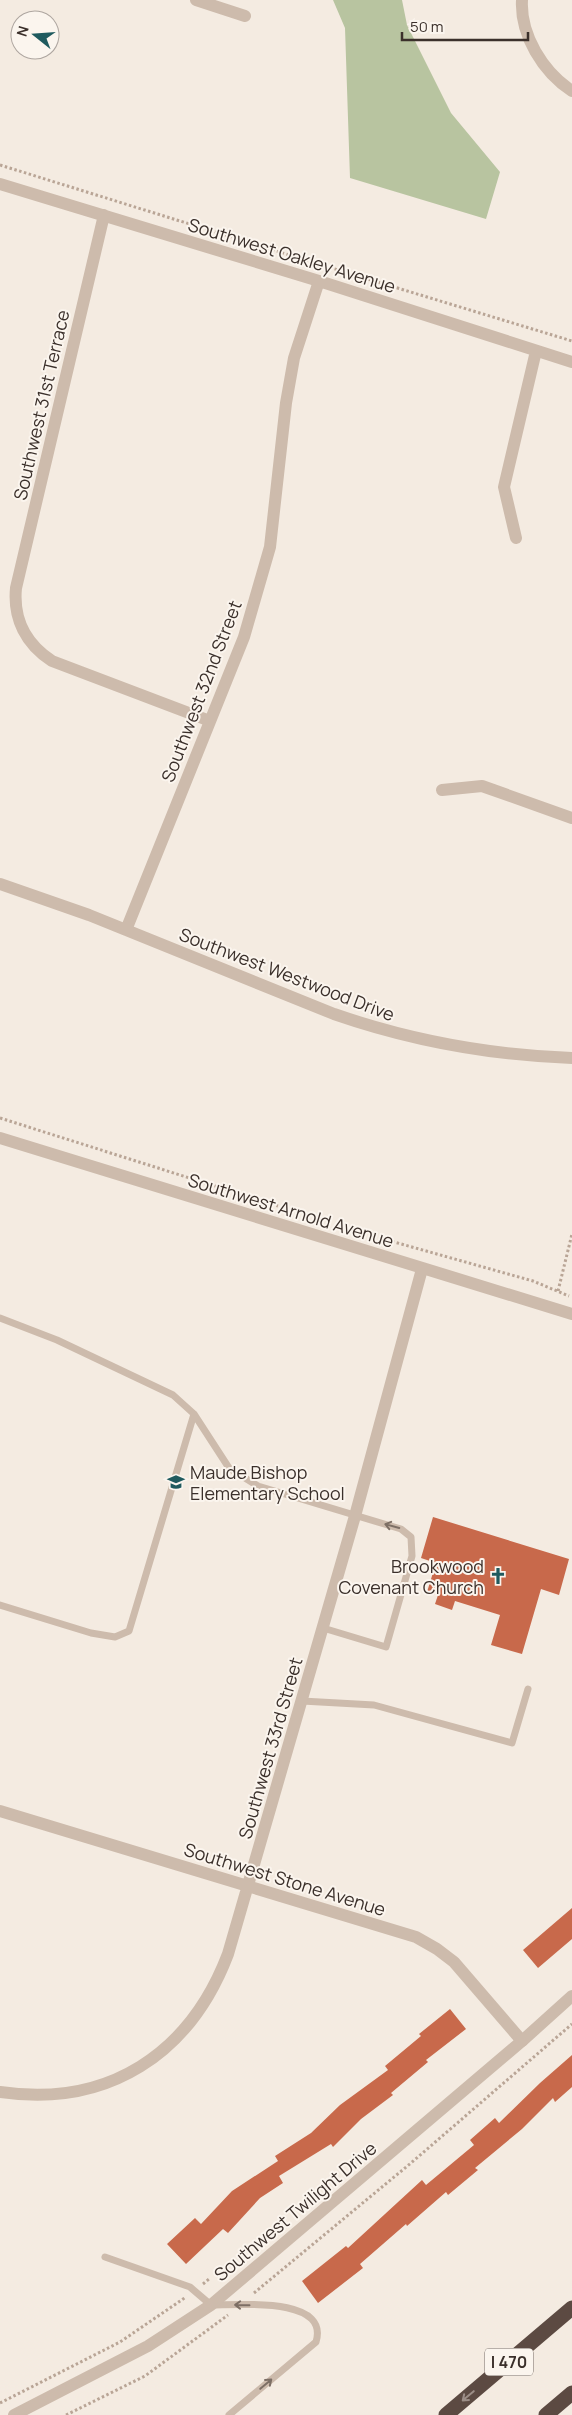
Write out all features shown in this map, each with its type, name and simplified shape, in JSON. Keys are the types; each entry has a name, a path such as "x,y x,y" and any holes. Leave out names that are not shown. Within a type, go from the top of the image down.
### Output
{"highway":[{"name":"I 470","path":"446,2415 572,2308"},
{"path":"546,2415 572,2393"}],"street":[{"path":"196,0 245,16"},
{"path":"522,0 525,26 532,45 552,74 572,91"},
{"name":"Southwest Oakley Avenue","path":"0,184 319,281 572,362"},
{"name":"Southwest 31st Terrace","path":"104,215 16,588 15,601 18,621 34,647 52,661 210,721"},
{"name":"Southwest 32nd Street","path":"126,930 244,637 270,547 286,403 294,358 319,281"},
{"path":"516,538 504,486 536,351"},
{"path":"442,790 482,786 572,818"},
{"name":"Southwest Westwood Drive","path":"0,884 126,930 334,1014 401,1035 470,1050 535,1057 572,1058"},
{"name":"Southwest Arnold Avenue","path":"0,1138 572,1314"},
{"name":"Southwest 33rd Street","path":"0,2092 45,2095 84,2090 101,2085 136,2069 167,2047 192,2022 220,1977 355,1516 422,1269"},
{"name":"Southwest Stone Avenue","path":"0,1811 402,1932 437,1949 466,1975 522,2042"},
{"name":"Southwest Twilight Drive","path":"14,2415 148,2346 211,2305 522,2042 572,1996"}],"lane":[{"path":"0,1318 56,1340 172,1395 194,1414 229,1468 258,1486 402,1529 411,1537 412,1556 386,1647 323,1628"},
{"path":"0,1605 92,1633 115,1637 129,1631 194,1414"},
{"path":"302,1701 374,1705 512,1743 528,1689"},
{"path":"105,2257 190,2287 211,2305 282,2306 308,2315 316,2323 318,2333 316,2342 229,2415"}],"path":[{"path":"0,165 572,341"},
{"path":"0,1118 280,1207"},
{"path":"558,1291 572,1234"},
{"path":"382,1239 533,1281 572,1298"},
{"path":"66,2415 145,2376 240,2305 412,2163 572,2024"},
{"path":"0,2403 120,2342 195,2291 209,2279"}],"green space":[{"path":"333,0 402,0 407,25 451,113 500,172 486,219 350,178 345,28"}],"building":[{"name":"Brookwood Covenant Church","path":"433,1517 569,1559 559,1595 541,1589 522,1654 491,1645 500,1615 455,1601 452,1610 435,1604 438,1595 427,1592 436,1563 421,1558"},
{"path":"572,1908 572,1939 538,1968 523,1950"},
{"path":"450,2009 466,2029 426,2060 428,2062 391,2093 393,2095 361,2119 333,2147 331,2144 279,2176 283,2183 260,2198 228,2233 223,2229 186,2264 167,2244 195,2218 201,2224 232,2191 278,2161 275,2156 311,2133 340,2105 388,2070 385,2066 421,2036 419,2034"},
{"path":"572,2055 572,2087 555,2102 553,2098 522,2129 475,2168 478,2170 448,2195 446,2192 407,2226 406,2224 360,2264 363,2268 318,2303 302,2281 346,2246 348,2248 422,2180 426,2185 474,2145 470,2140 495,2118 499,2123"}],"place":[{"name":"Maude Bishop Elementary School","path":"176,1482"},
{"name":"Brookwood Covenant Church","path":"498,1576"}]}
